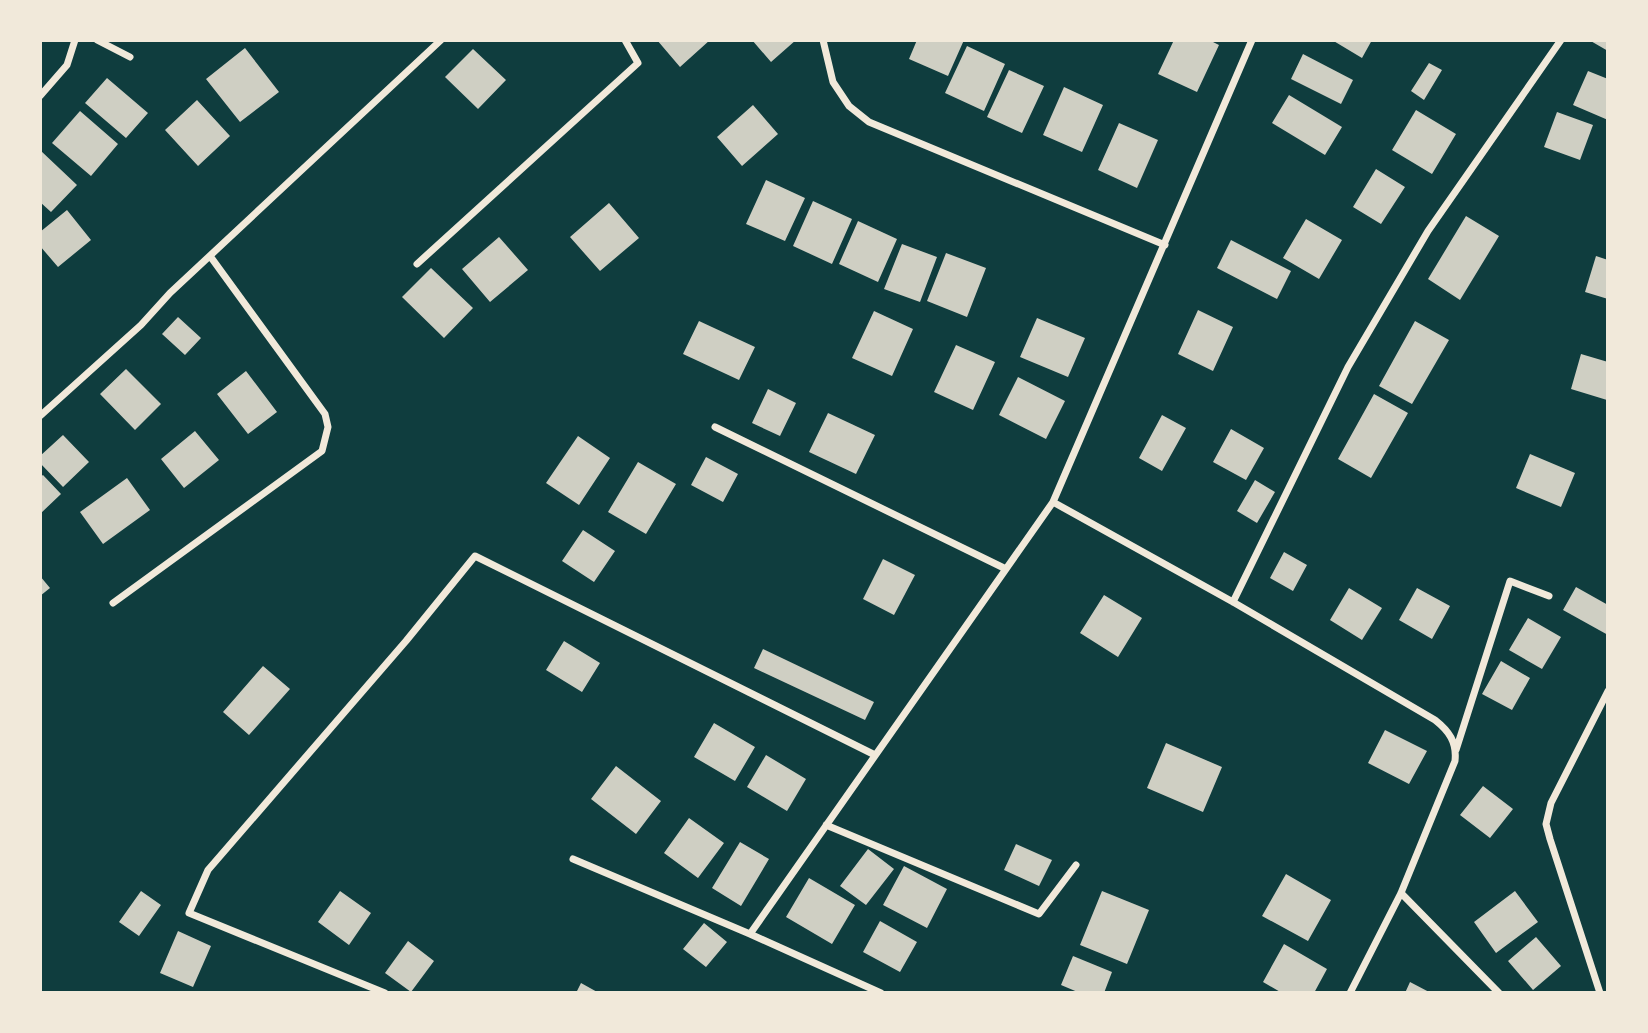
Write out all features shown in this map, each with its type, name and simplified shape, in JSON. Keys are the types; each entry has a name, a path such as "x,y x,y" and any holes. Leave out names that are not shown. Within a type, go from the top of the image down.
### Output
{"street":[{"path":"40,96 67,65 75,40"},
{"path":"97,40 130,57"},
{"path":"40,416 141,325 170,293 441,40"},
{"path":"417,264 638,62 625,40"},
{"path":"823,40 833,82 849,106 869,122 1164,244"},
{"path":"750,934 1053,502 1252,40"},
{"path":"1233,603 1348,368 1427,231 1561,40"},
{"path":"113,603 322,451 328,427 325,414 210,256"},
{"path":"715,427 1006,569"},
{"path":"1053,502 1435,720 1445,727 1457,750"},
{"path":"385,993 189,913 208,870 406,641 475,556 875,755"},
{"path":"1350,993 1401,892 1455,761 1510,581 1549,596"},
{"path":"1600,993 1546,824 1551,803 1608,691"},
{"path":"826,825 1039,914 1076,865"},
{"path":"573,859 881,993"},
{"path":"1401,892 1499,993"}],"building":[{"path":"657,40 710,40 680,67"},
{"path":"752,40 796,40 771,62"},
{"path":"917,40 964,40 948,76 909,59"},
{"path":"1174,40 1209,40 1219,45 1197,92 1158,74"},
{"path":"1332,40 1372,40 1362,58"},
{"path":"1589,40 1608,40 1608,51"},
{"path":"967,46 1005,64 984,111 945,93"},
{"path":"245,48 279,92 240,122 206,79"},
{"path":"473,49 506,80 478,109 445,77"},
{"path":"1303,54 1353,80 1341,104 1291,79"},
{"path":"1429,63 1442,70 1424,100 1411,91"},
{"path":"1009,70 1044,86 1022,133 987,117"},
{"path":"1588,71 1608,79 1608,120 1573,105"},
{"path":"107,78 148,113 126,138 85,103"},
{"path":"1064,87 1103,105 1082,152 1043,135"},
{"path":"1289,95 1342,127 1325,155 1272,123"},
{"path":"197,100 230,136 198,166 165,130"},
{"path":"753,105 778,134 742,166 717,137"},
{"path":"1416,110 1456,134 1432,174 1392,150"},
{"path":"80,111 118,144 91,176 52,143"},
{"path":"1557,112 1593,125 1580,160 1544,147"},
{"path":"1119,123 1158,140 1137,188 1098,170"},
{"path":"40,150 77,185 51,212 40,202"},
{"path":"1376,169 1405,187 1381,224 1353,207"},
{"path":"766,180 805,198 785,241 746,224"},
{"path":"813,201 852,219 832,264 793,246"},
{"path":"609,203 639,238 600,271 570,237"},
{"path":"67,210 91,240 58,267 40,246 40,232"},
{"path":"1466,216 1499,236 1460,300 1428,279"},
{"path":"1306,219 1342,240 1319,279 1283,258"},
{"path":"858,221 897,239 878,282 839,264"},
{"path":"499,237 528,270 490,302 462,269"},
{"path":"1231,240 1291,271 1277,299 1217,268"},
{"path":"902,244 937,257 920,302 884,289"},
{"path":"946,253 986,268 967,317 927,301"},
{"path":"1596,256 1608,260 1608,299 1585,292"},
{"path":"431,268 473,308 444,338 402,297"},
{"path":"1198,310 1233,327 1213,371 1178,354"},
{"path":"874,311 913,329 892,376 852,358"},
{"path":"178,317 201,338 185,355 162,334"},
{"path":"1037,318 1085,338 1068,377 1020,357"},
{"path":"699,321 755,347 739,380 683,354"},
{"path":"1415,321 1449,340 1412,404 1379,386"},
{"path":"956,345 995,362 973,410 934,392"},
{"path":"1581,354 1608,362 1607,400 1571,389"},
{"path":"126,369 161,404 135,430 100,394"},
{"path":"246,371 277,412 248,434 217,394"},
{"path":"1018,377 1065,401 1046,439 999,415"},
{"path":"768,389 796,403 780,436 752,423"},
{"path":"1374,394 1408,413 1371,478 1338,459"},
{"path":"828,413 875,435 856,474 809,452"},
{"path":"1162,415 1186,428 1162,471 1139,458"},
{"path":"1231,429 1264,448 1246,480 1213,462"},
{"path":"195,431 219,460 184,488 161,459"},
{"path":"63,435 89,462 63,487 40,463 40,456"},
{"path":"578,436 610,458 579,505 546,483"},
{"path":"1530,454 1575,473 1561,507 1516,488"},
{"path":"706,457 738,474 723,502 691,485"},
{"path":"638,462 676,484 646,534 608,512"},
{"path":"43,475 61,494 40,514 40,477"},
{"path":"127,478 150,510 103,544 80,512"},
{"path":"1255,480 1275,492 1257,523 1237,511"},
{"path":"583,530 615,551 594,582 562,561"},
{"path":"1284,552 1307,565 1293,591 1270,578"},
{"path":"883,559 915,575 894,615 863,599"},
{"path":"40,576 50,588 40,596"},
{"path":"1576,587 1608,605 1608,635 1563,610"},
{"path":"1349,588 1382,608 1362,640 1330,620"},
{"path":"1417,588 1450,606 1432,639 1399,620"},
{"path":"1104,595 1142,618 1118,657 1080,633"},
{"path":"1528,618 1561,637 1542,669 1509,650"},
{"path":"564,641 600,663 582,692 546,670"},
{"path":"763,649 874,702 865,720 754,668"},
{"path":"1501,661 1530,678 1512,710 1482,694"},
{"path":"263,666 290,689 249,735 223,712"},
{"path":"714,723 755,747 735,781 694,757"},
{"path":"1385,730 1427,751 1409,784 1368,763"},
{"path":"1166,743 1222,767 1203,812 1147,788"},
{"path":"766,755 806,779 787,811 747,787"},
{"path":"616,766 661,801 636,834 591,799"},
{"path":"1483,786 1513,809 1490,838 1460,815"},
{"path":"689,818 724,843 698,878 664,853"},
{"path":"740,842 769,859 741,906 712,888"},
{"path":"1016,844 1052,860 1039,886 1004,870"},
{"path":"868,849 894,869 866,905 840,886"},
{"path":"904,866 947,889 927,928 883,905"},
{"path":"1286,874 1331,900 1308,941 1262,916"},
{"path":"809,878 855,905 832,944 786,917"},
{"path":"141,891 161,905 139,936 119,922"},
{"path":"340,891 371,913 349,945 318,922"},
{"path":"1102,891 1149,910 1127,964 1080,945"},
{"path":"1515,891 1538,922 1496,953 1474,922"},
{"path":"880,921 917,942 900,972 863,952"},
{"path":"704,923 727,942 706,967 683,949"},
{"path":"178,931 211,946 193,987 160,973"},
{"path":"1536,937 1561,966 1533,990 1508,961"},
{"path":"408,941 434,961 411,992 385,973"},
{"path":"1284,944 1327,969 1314,993 1282,993 1263,982"},
{"path":"1073,956 1112,972 1104,993 1080,993 1061,985"},
{"path":"1410,982 1431,993 1405,993"},
{"path":"581,983 599,993 576,993"}]}
